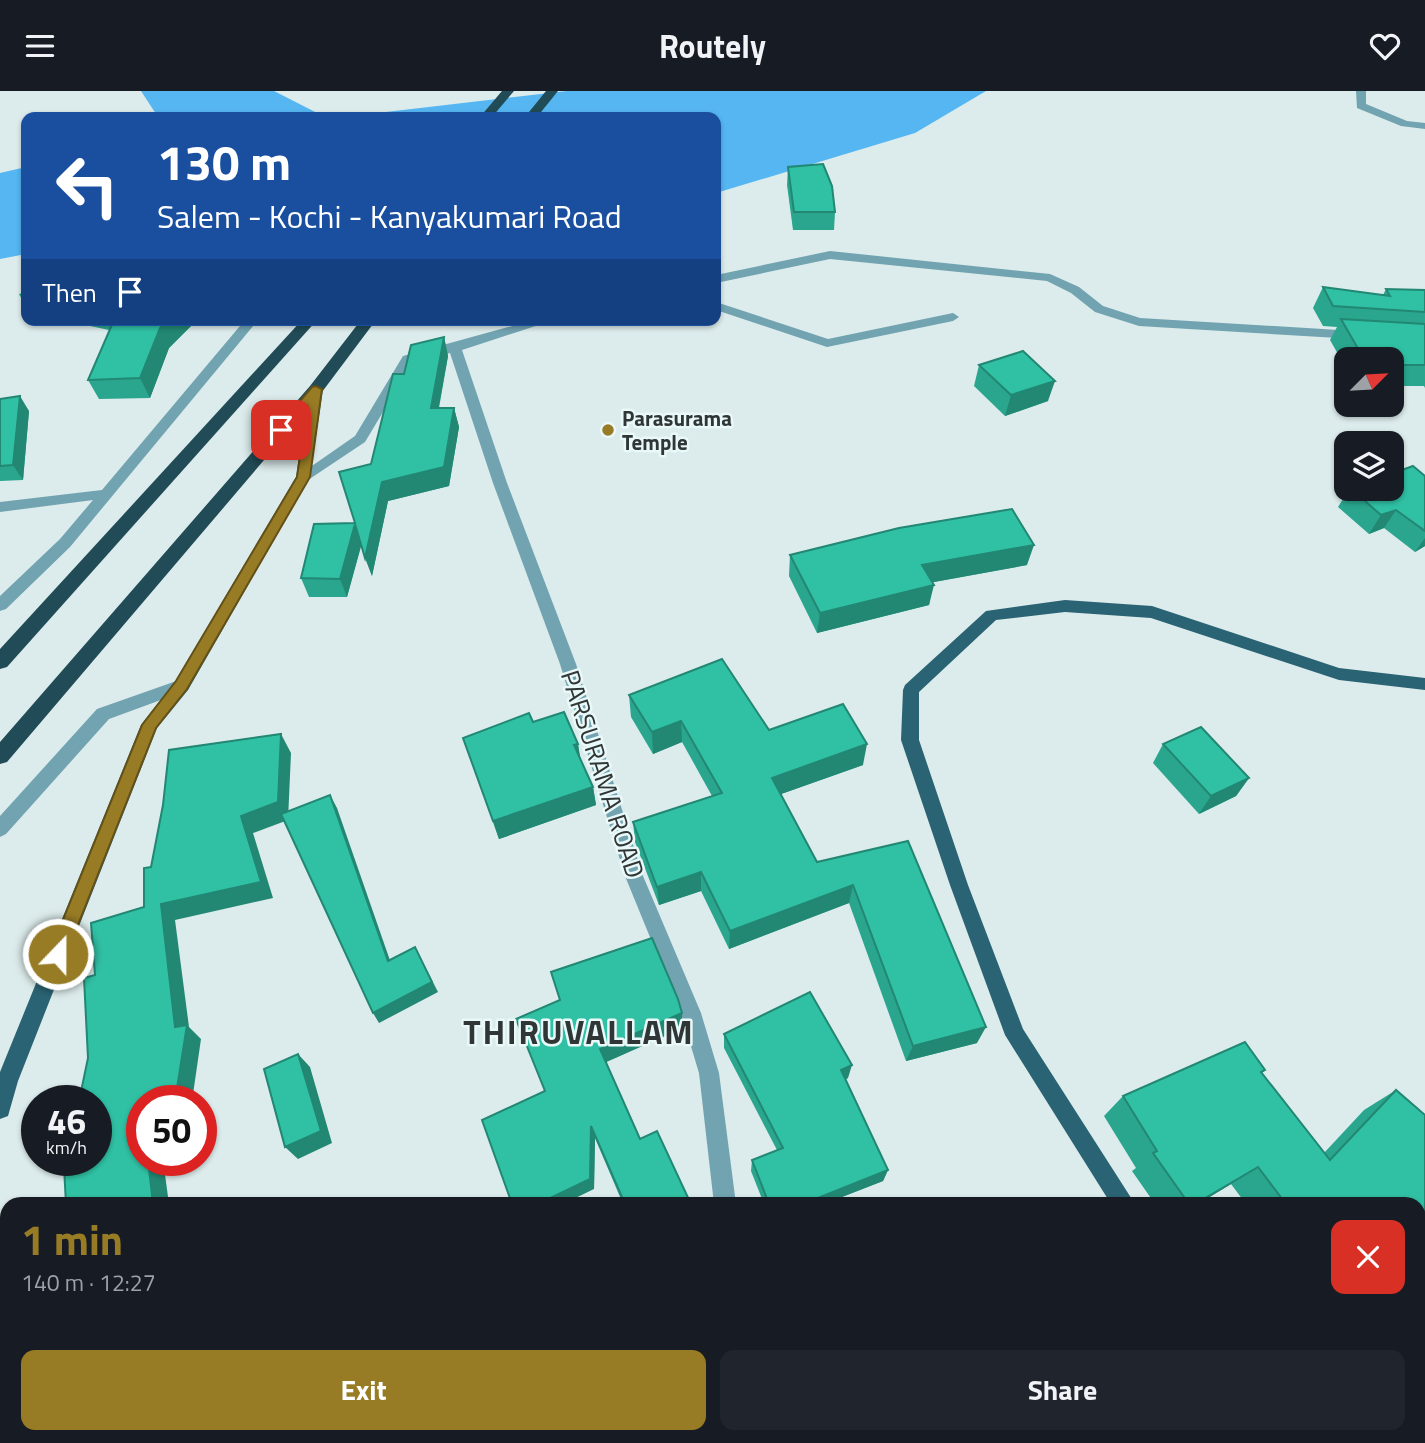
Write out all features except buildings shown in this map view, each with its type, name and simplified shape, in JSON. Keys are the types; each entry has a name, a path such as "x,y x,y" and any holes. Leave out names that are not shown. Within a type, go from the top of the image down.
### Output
{"highway":[{"path":"490,112 508,91"},
{"path":"535,112 552,91"},
{"path":"0,662 305,326"},
{"path":"0,756 316,389 364,326"}],"main road":[{"path":"0,1108 7,1081 150,725 181,685 303,477 316,389"},
{"path":"1119,1197 1014,1035 910,740 911,690 992,615 1065,606 1152,612 1339,674 1425,684"}],"street":[{"path":"1361,91 1361,106 1405,124 1425,126"},
{"path":"721,278 830,255 1050,278 1074,290 1099,309 1139,322 1370,336"},
{"path":"721,308 827,343 953,317"},
{"path":"0,605 65,543 247,326"},
{"path":"303,477 360,439 408,359 528,326"},
{"name":"PARSURAMA ROAD","path":"455,348 499,483 568,664 634,876 691,1013 709,1073 724,1197"},
{"path":"0,507 105,494"},
{"path":"0,829 103,714 181,685"}],"water":[{"path":"141,91 274,91 315,112 155,112"},
{"path":"567,91 986,91 915,133 721,191 721,112 386,112"},
{"path":"21,168 21,255 0,259 0,173"}],"place":[{"name":"Parasurama Temple","path":"608,430"}],"district":[{"name":"THIRUVALLAM","path":"579,1032"}],"route":[{"path":"58,954 150,725 181,685 303,477 316,389 281,430"}]}
